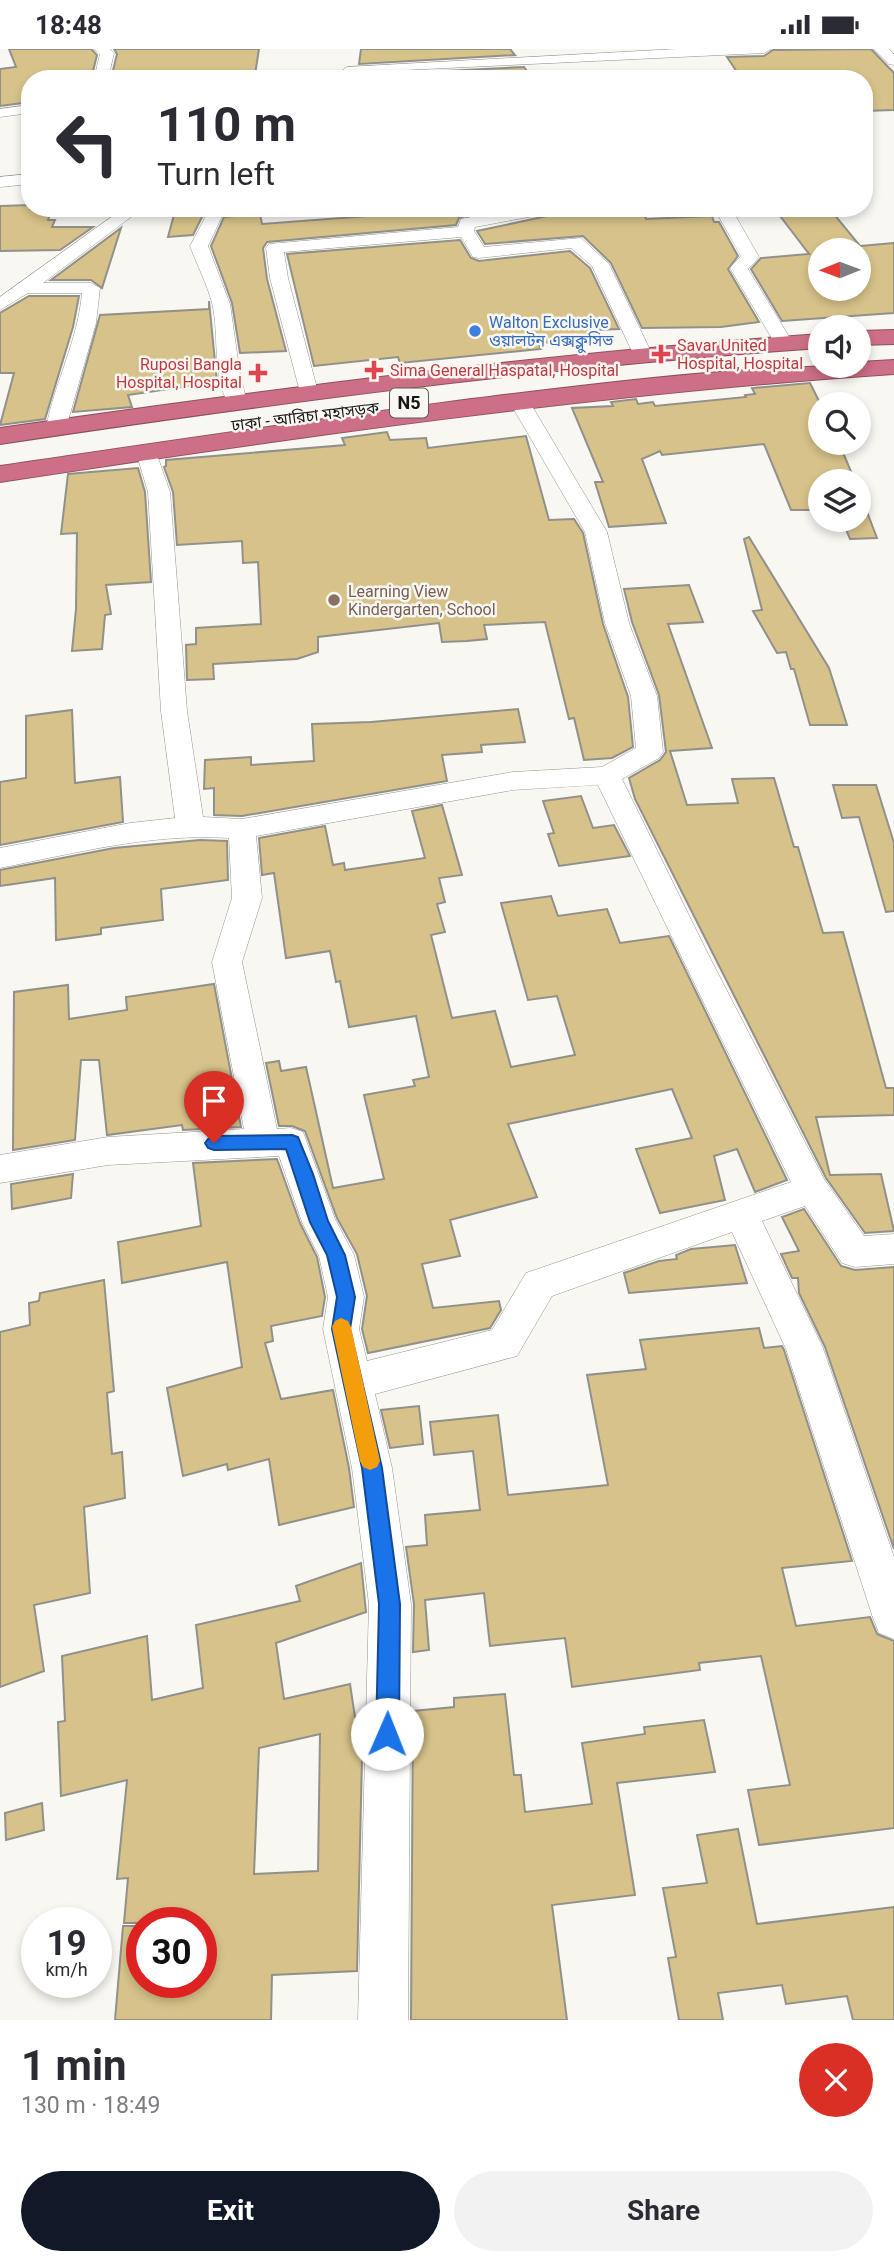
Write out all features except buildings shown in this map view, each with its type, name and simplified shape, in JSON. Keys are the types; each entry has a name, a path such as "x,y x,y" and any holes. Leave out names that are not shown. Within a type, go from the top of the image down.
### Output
{"highway":[{"path":"871,338 894,337"},
{"path":"0,436 237,402 642,354 808,342"},
{"path":"871,348 894,347"},
{"name":"ঢাকা - আরিচা মহাসড়ক","path":"0,447 123,428 511,379 808,352"},
{"path":"871,359 894,358"},
{"name":"ঢাকা - আরিচা মহাসড়ক","path":"0,459 512,389 808,363"},
{"path":"0,474 519,401 715,379 894,367"}],"street":[{"path":"101,49 107,53 104,70"},
{"path":"345,70 764,49"},
{"path":"881,49 894,61"},
{"path":"0,113 21,110"},
{"path":"0,182 21,180"},
{"path":"0,305 122,217"},
{"path":"214,217 199,246 221,304 230,374 237,402"},
{"path":"500,217 467,223 466,230 479,253 575,241 600,264 642,354"},
{"path":"730,217 750,257 739,268 784,343"},
{"path":"308,393 279,278 275,248 466,230"},
{"path":"21,288 90,288 91,309 68,376 56,428"},
{"path":"0,858 130,833 190,826 242,829 513,781 607,776 650,752 644,696 617,623 596,532 519,401"},
{"path":"146,452 159,492 174,711 190,826"},
{"path":"607,776 811,1189 855,1252 894,1249"},
{"path":"242,829 247,898 227,962 263,1143"},
{"path":"0,1169 41,1160 189,1144 292,1142 319,1222 336,1255 346,1297 341,1329 372,1468 390,1604 383,2020"},
{"path":"353,1382 505,1344 539,1284 811,1189"},
{"path":"741,1214 804,1348 894,1618"}],"slow traffic":[{"path":"341,1327 370,1461"}],"place":[{"name":"Walton Exclusive ওয়ালটন এক্সক্লুসিভ","path":"475,331"},
{"name":"Savar United Hospital, Hospital","path":"661,354"},
{"name":"Sima General Haspatal, Hospital","path":"374,370"},
{"name":"Ruposi Bangla Hospital, Hospital","path":"258,373"},
{"name":"Learning View Kindergarten, School","path":"334,600"}],"route":[{"path":"214,1143 292,1142 319,1222 336,1255 346,1297 341,1329 372,1468 390,1604 387,1734"}]}
